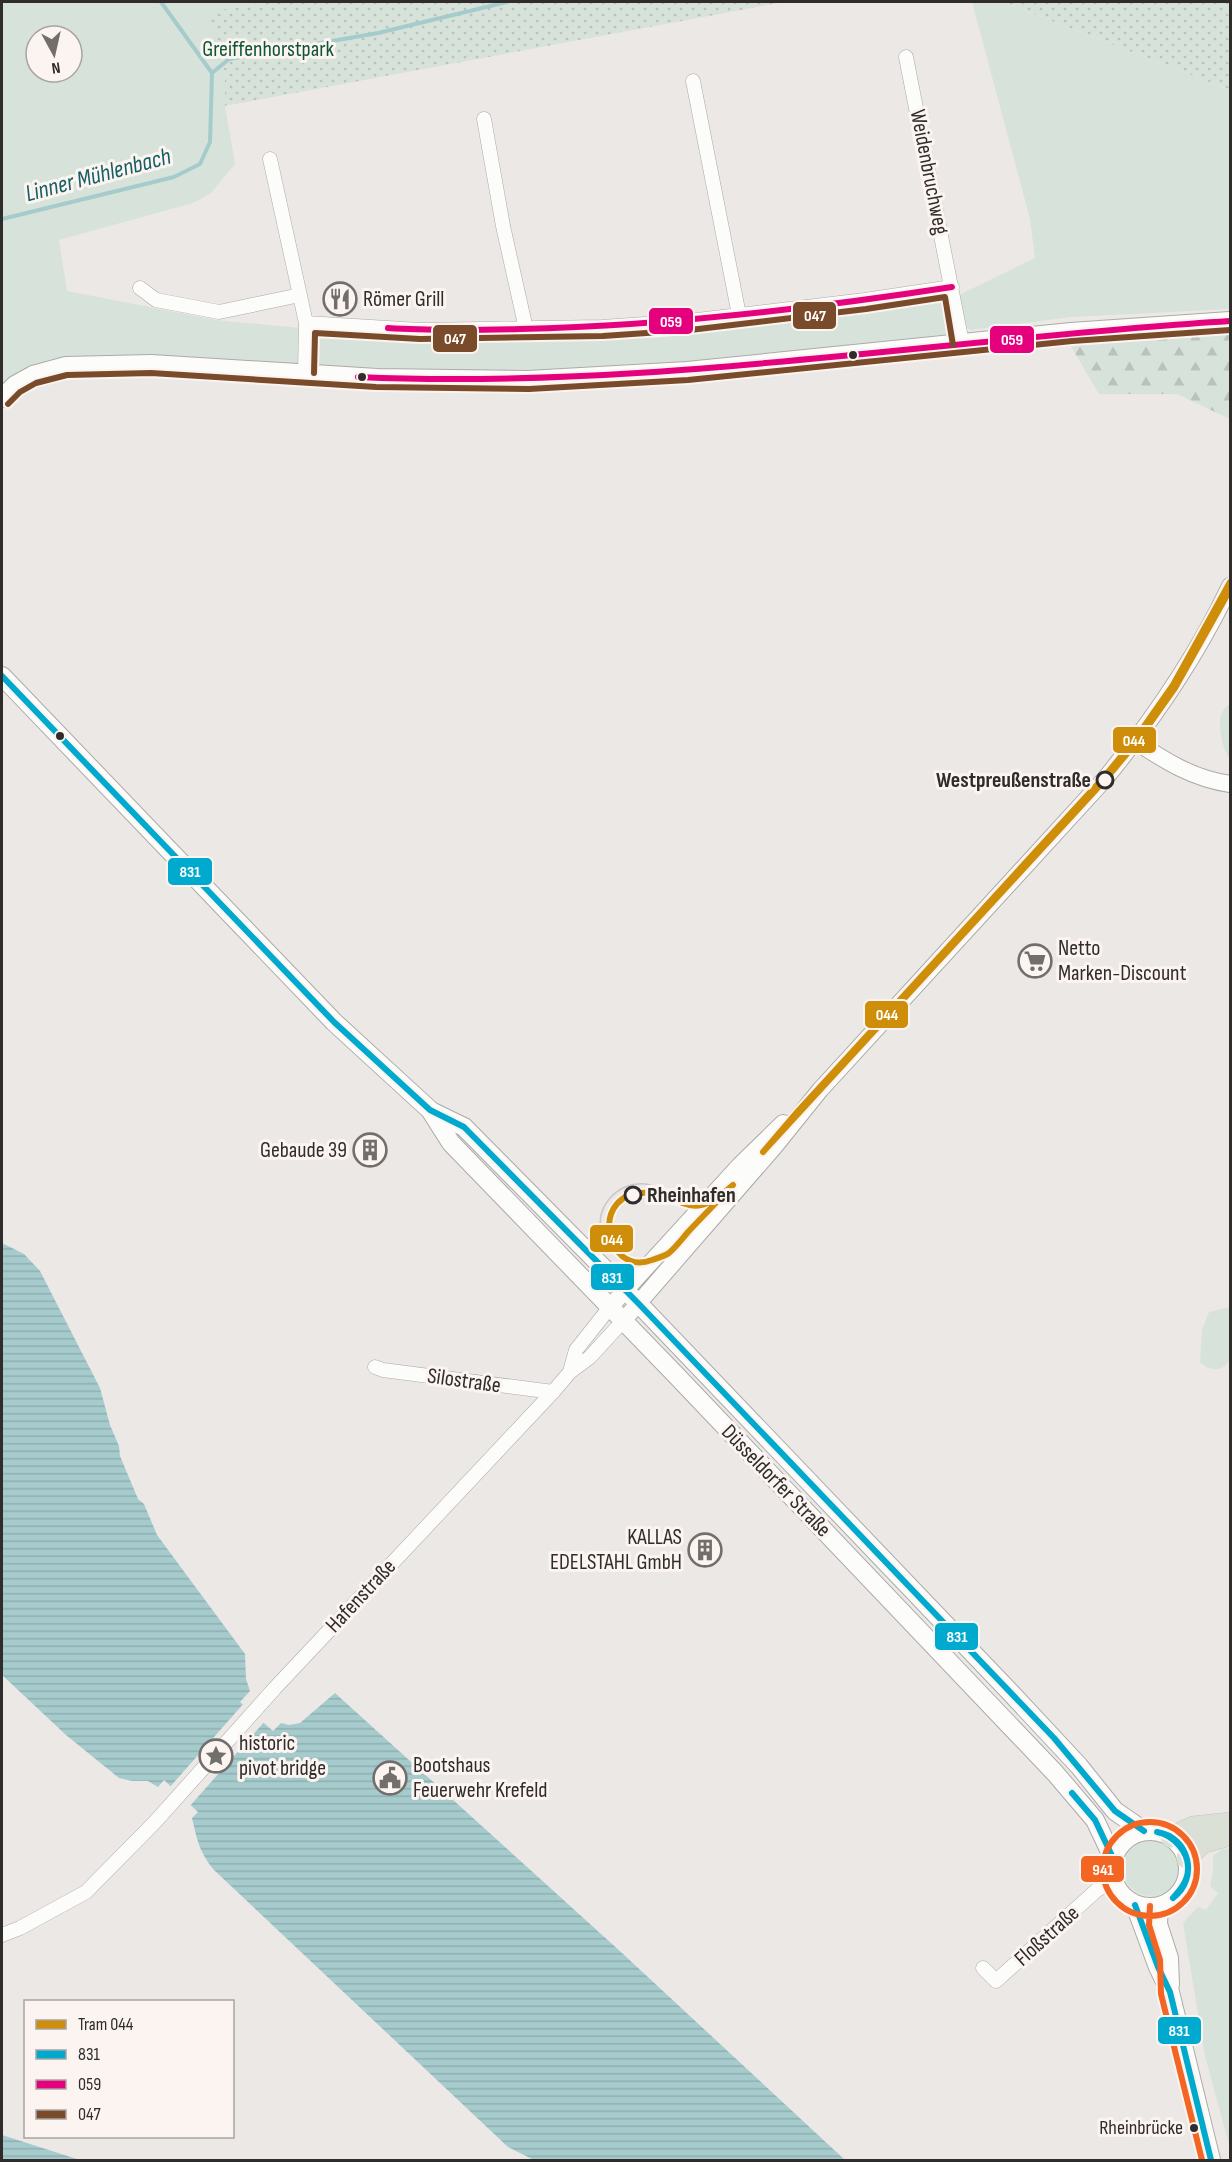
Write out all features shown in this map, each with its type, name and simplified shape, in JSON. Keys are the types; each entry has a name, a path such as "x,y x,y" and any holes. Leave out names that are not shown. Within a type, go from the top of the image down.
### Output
{"main road":[{"path":"2,398 15,385 33,375 66,366 151,364 464,380 585,378 687,371 1130,327 1230,321"},
{"name":"Düsseldorfer Straße","path":"2,676 334,1022 430,1110 451,1143 1055,1773 1095,1820 1113,1858"},
{"name":"Düsseldorfer Straße","path":"430,1110 464,1127 639,1304 1054,1738 1115,1810 1143,1831"},
{"path":"1171,1837 1193,1827 1230,1823"},
{"path":"1143,1831 1158,1831 1171,1837 1184,1849 1187,1858 1189,1867 1185,1886 1170,1902 1151,1908 1136,1905 1119,1892 1114,1883 1113,1858 1124,1840 1143,1831"},
{"path":"1187,1858 1203,1843 1230,1835"},
{"path":"1136,1905 1149,1945 1170,1992 1211,2160"},
{"path":"1159,1906 1158,1924 1169,1958 1170,1992"}],"street":[{"name":"Weidenbruchweg","path":"906,57 962,343"},
{"path":"693,81 739,315"},
{"path":"484,119 503,226 526,329"},
{"path":"270,159 306,323 314,373"},
{"path":"306,323 420,330 602,327 689,321 952,287"},
{"path":"140,288 156,300 219,312 300,296"},
{"name":"Hafenstraße","path":"570,1372 576,1350 625,1290 740,1165 819,1090 1079,807 1135,741 1174,686 1230,586"},
{"path":"1135,741 1165,761 1193,775 1230,784"},
{"name":"Hafenstraße","path":"2,1935 21,1928 86,1892 155,1822 275,1688 570,1372 590,1357 639,1304 775,1146 819,1090"},
{"name":"Silostraße","path":"375,1367 417,1375 553,1392"},
{"name":"Floßstraße","path":"983,1968 996,1981 1098,1889 1114,1883"}],"green space":[{"path":"2,2 267,2 210,13 225,73 225,106 235,164 211,193 193,203 59,240 67,291 216,320 416,339 528,339 690,329 870,310 929,300 943,303 1035,258 1030,219 972,2 1003,2 1230,90 1230,309 1072,317 970,330 950,310 951,328 944,337 686,365 463,374 122,357 2,387"},
{"name":"Greiffenhorstpark","path":"267,2 784,2 225,106 225,73 209,12"},
{"path":"1003,2 1230,2 1230,90"},
{"path":"1211,332 1230,334 1230,419 1177,394 1099,394 1070,345 1136,337"},
{"path":"1230,703 1230,758 1221,738 1220,719"},
{"path":"1230,1307 1230,1360 1220,1369 1208,1368 1200,1362 1202,1330 1209,1312"},
{"path":"1145,1838 1157,1838 1172,1846 1180,1861 1180,1873 1172,1888 1157,1896 1145,1896 1130,1888 1122,1873 1122,1861 1130,1846"},
{"path":"1230,1848 1230,2148 1205,2056 1183,1923 1198,1907 1206,1910 1218,1893 1210,1886 1213,1856 1222,1849"}],"water":[{"path":"2,1243 24,1254 40,1271 100,1388 110,1425 119,1446 120,1456 138,1499 144,1504 157,1535 245,1654 246,1679 250,1691 240,1702 273,1731 281,1723 289,1725 300,1723 335,1693 622,1953 845,2160 534,2160 508,2147 214,1870 202,1852 196,1833 192,1818 198,1812 164,1780 158,1787 148,1781 119,1778 66,1735 2,1675"},
{"path":"2,2135 80,2160 2,2160"}],"pier":[{"name":"historic pivot bridge","path":"245,1702 265,1721 189,1807 169,1788"}],"waterway":[{"path":"161,2 212,73"},
{"name":"Linner Mühlenbach","path":"2,219 174,177 200,164 210,142 212,73 229,59 378,33 507,2"}],"tram line":[{"name":"044","path":"763,1152 1104,777 1133,742 1173,685 1230,582"},
{"name":"044","path":"763,1152 1105,780 1136,743 1175,688 1230,590"},
{"path":"620,1255 606,1241 601,1228 603,1208 616,1192 635,1184 646,1184 682,1204"},
{"name":"044","path":"733,1185 666,1255 635,1262 622,1256 613,1245 609,1231 610,1216 617,1203 630,1195 650,1193 693,1206 709,1202 733,1185"}],"transit line":[{"name":"059","path":"388,328 487,330 629,324 791,309 952,287"},
{"name":"047","path":"314,373 315,333 420,339 603,336 690,330 945,297 953,345"},
{"name":"059","path":"358,377 467,379 685,370 1230,321"},
{"name":"047","path":"8,404 20,392 36,383 67,375 151,373 376,387 529,389 688,380 1072,341 1230,330"},
{"name":"831","path":"2,676 334,1022 430,1110 464,1127 639,1304 1054,1738 1115,1811 1144,1831"},
{"name":"831","path":"1072,1793 1095,1820 1113,1858"},
{"name":"941","path":"1150,1822 1168,1825 1183,1836 1194,1851 1197,1869 1194,1887 1183,1902 1168,1913 1150,1916 1132,1913 1117,1902 1106,1887 1103,1869 1106,1851 1117,1836 1132,1825 1150,1822"},
{"name":"831","path":"1157,1832 1168,1835 1177,1842 1187,1860 1186,1880 1181,1890 1173,1898"},
{"name":"831","path":"1157,1832 1169,1837 1179,1845 1188,1863 1185,1881 1173,1898"},
{"name":"831","path":"1135,1905 1158,1967 1170,1992 1211,2160"},
{"name":"941","path":"1150,1906 1149,1925 1160,1960 1161,1994 1202,2160"}],"place":[{"name":"Römer Grill","path":"340,299"},
{"name":"Westpreußenstraße","path":"1105,780"},
{"name":"Netto Marken-Discount","path":"1035,961"},
{"name":"Gebaude 39","path":"370,1150"},
{"name":"Rheinhafen","path":"633,1195"},
{"name":"KALLAS EDELSTAHL GmbH","path":"705,1550"},
{"name":"historic pivot bridge","path":"216,1756"},
{"name":"Bootshaus Feuerwehr Krefeld","path":"390,1778"},
{"name":"Rheinbrücke","path":"1194,2128"}]}
